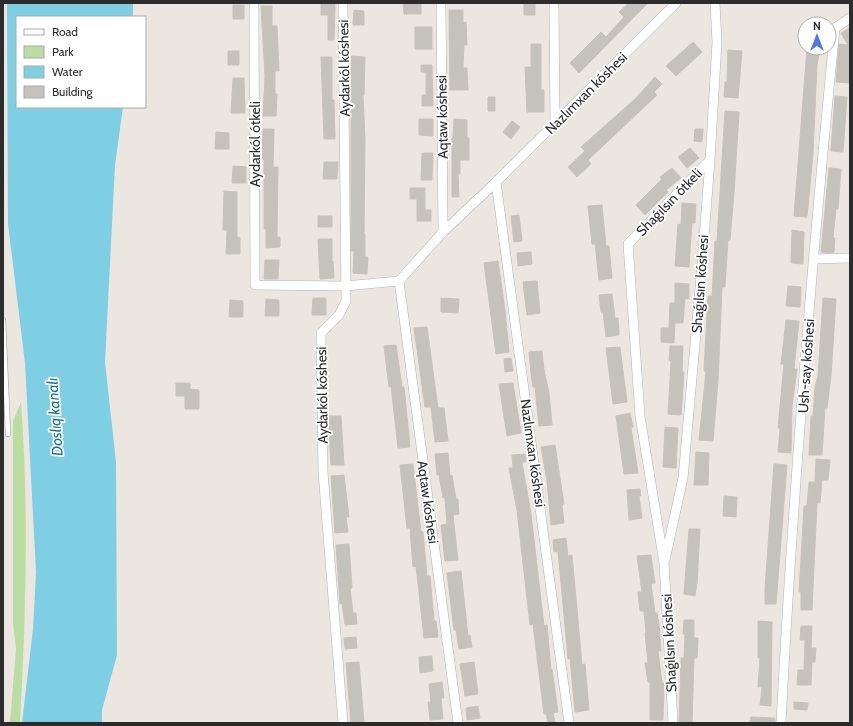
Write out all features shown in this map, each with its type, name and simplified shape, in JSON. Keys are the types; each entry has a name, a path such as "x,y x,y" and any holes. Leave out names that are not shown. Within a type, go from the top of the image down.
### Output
{"street":[{"name":"Aydarkól ótkeli","path":"254,3 255,285 345,286"},
{"name":"Aydarkól kóshesi","path":"343,3 346,301 340,315 321,332 323,472 343,723"},
{"name":"Aqtaw kóshesi","path":"441,3 444,232"},
{"path":"554,3 555,124"},
{"name":"Nazlımxan kóshesi","path":"399,281 444,232 676,3"},
{"name":"Shaǵılsın kóshesi","path":"664,563 683,478 710,160 717,42 716,3"},
{"name":"Ush-say kóshesi","path":"781,723 786,625 814,259 835,28 850,18"},
{"name":"Shaǵılsın ótkeli","path":"628,244 710,160"},
{"name":"Nazlımxan kóshesi","path":"496,182 569,723"},
{"name":"Shaǵılsın kóshesi","path":"628,244 640,416 664,563 673,723"},
{"path":"814,259 850,258"},
{"path":"345,286 399,281"},
{"name":"Aqtaw kóshesi","path":"399,281 458,723"}],"lane":[{"path":"3,320 8,434"}],"green space":[{"path":"21,402 24,442 26,522 24,642 20,722 10,723 16,648 13,623 13,421"}],"water":[{"name":"Doslıq kanalı","path":"7,3 133,3 133,16 16,16 16,108 123,108 115,165 105,362 116,462 117,655 102,710 102,723 22,723 33,629 36,572 25,363 8,224"}],"building":[{"path":"403,3 421,3 421,14 404,14"},
{"path":"524,3 535,3 535,15 524,15"},
{"path":"629,3 648,3 579,73 570,63 601,32 606,37 624,17 619,12"},
{"path":"321,4 335,4 334,40 328,40 328,15 321,15"},
{"path":"233,5 244,5 244,19 233,19"},
{"path":"261,6 272,6 272,26 277,26 279,71 275,71 275,94 277,94 276,116 263,116 265,76"},
{"path":"354,10 364,11 364,25 353,25"},
{"path":"449,10 463,10 463,23 466,22 467,45 464,45 463,68 467,68 468,90 450,90"},
{"path":"415,27 432,27 432,49 415,49"},
{"path":"850,28 850,83 836,82 839,44 848,45 841,33"},
{"path":"693,42 702,52 676,76 666,66"},
{"path":"531,44 541,44 541,90 544,90 544,112 527,112 525,67 531,67"},
{"path":"728,50 742,51 738,98 724,97 725,82 727,82"},
{"path":"228,51 239,51 239,65 228,65"},
{"path":"351,56 365,57 363,95 365,140 364,234 365,257 368,257 367,274 353,273 354,251 351,251"},
{"path":"806,56 819,56 813,154 807,217 794,216"},
{"path":"321,57 332,57 332,100 334,100 335,139 324,139"},
{"path":"421,65 432,65 433,106 422,106 422,95 426,95 426,72 421,72"},
{"path":"655,77 662,84 654,92 657,95 588,160 591,164 577,177 568,167 585,151 581,147 635,99"},
{"path":"233,78 244,78 245,113 231,113"},
{"path":"835,96 847,97 843,152 831,151"},
{"path":"488,97 495,97 495,111 488,111"},
{"path":"725,111 739,112 730,240 728,240 725,287 722,287 718,381 713,441 699,440 706,372 704,371 708,296 712,296"},
{"path":"419,119 433,119 433,136 419,135"},
{"path":"454,119 467,120 467,138 469,138 469,160 460,160 460,174 458,174 459,197 452,197 452,138"},
{"path":"512,121 520,127 511,139 503,132"},
{"path":"263,129 274,129 273,167 278,167 277,237 280,237 280,247 266,248 266,229 264,229 264,159 262,159"},
{"path":"695,129 703,129 702,142 694,141"},
{"path":"216,132 229,133 229,149 215,149"},
{"path":"690,148 699,158 687,168 678,157"},
{"path":"422,153 433,153 432,180 421,180"},
{"path":"324,162 338,162 337,179 323,179"},
{"path":"233,166 246,167 246,183 232,183"},
{"path":"672,168 681,178 666,190 668,192 645,215 636,205 662,179 660,177"},
{"path":"829,168 841,169 838,209 836,209 833,238 835,238 834,252 828,253 821,252"},
{"path":"410,188 425,188 425,210 431,210 431,221 417,221 417,199 410,199"},
{"path":"224,191 237,192 237,237 240,238 240,254 226,254 227,230 223,230"},
{"path":"682,203 696,204 695,223 692,223 689,267 675,266 678,224 681,225"},
{"path":"602,205 606,246 609,246 612,278 599,280 595,244 592,244 588,206"},
{"path":"519,215 522,241 514,242 511,216"},
{"path":"318,216 332,216 332,227 318,227"},
{"path":"792,230 804,232 803,264 791,263"},
{"path":"318,239 332,239 334,278 320,279"},
{"path":"531,252 532,264 518,266 517,253"},
{"path":"265,260 279,260 278,279 264,279"},
{"path":"498,261 509,352 496,354 484,263"},
{"path":"537,281 540,313 527,315 523,282"},
{"path":"675,283 689,284 689,299 685,298 683,323 675,323 674,343 661,342 661,328 669,328 670,303 675,303"},
{"path":"788,286 801,287 800,307 786,306"},
{"path":"612,294 615,318 618,318 619,335 606,337 599,295"},
{"path":"313,298 326,298 326,315 312,315"},
{"path":"441,298 459,299 458,313 441,312"},
{"path":"823,298 836,299 831,376 827,408 825,408 822,455 809,455 811,416 813,416 815,387 818,376"},
{"path":"266,299 279,300 279,316 265,316"},
{"path":"230,300 243,301 243,317 229,317"},
{"path":"786,320 799,321 794,369 797,369 792,406 791,453 778,452 780,428 778,428 784,364 781,364"},
{"path":"427,327 438,408 444,408 448,441 435,442 431,407 425,407 414,328"},
{"path":"396,345 402,387 404,387 410,447 398,448 391,386 389,387 384,346"},
{"path":"670,346 683,346 682,372 684,372 681,415 668,414 671,361 669,360"},
{"path":"620,347 627,402 613,404 606,348"},
{"path":"542,351 549,393 552,425 539,426 535,387 533,387 529,352"},
{"path":"511,358 513,371 505,372 504,359"},
{"path":"176,383 190,383 190,389 199,390 199,409 185,409 185,396 176,396"},
{"path":"513,383 521,433 507,436 499,384"},
{"path":"630,413 638,473 624,474 616,416"},
{"path":"328,416 341,416 344,465 331,465"},
{"path":"665,427 678,428 676,468 663,467"},
{"path":"555,445 564,504 562,505 564,523 551,525 547,481 541,447"},
{"path":"696,452 709,453 708,485 694,485"},
{"path":"448,453 450,476 452,475 456,499 458,499 459,514 453,515 458,560 445,561 441,525 447,524 445,498 443,498 439,475 437,475 435,454"},
{"path":"526,454 526,462 522,462 531,514 544,626 547,625 551,670 552,669 558,712 553,713 555,723 548,723 546,714 544,714 533,624 530,625 517,510 509,468 513,468 512,455"},
{"path":"816,459 830,460 828,480 822,480 820,503 817,503 812,610 801,610 801,592 799,592 804,506 807,506 809,482 815,482"},
{"path":"413,464 421,532 423,532 427,576 430,576 434,621 436,621 438,637 424,638 416,566 413,567 410,528 407,528 400,465"},
{"path":"774,464 787,465 776,604 765,604 765,588"},
{"path":"344,475 349,517 346,517 348,532 335,533 331,476"},
{"path":"640,489 641,496 639,496 642,518 629,520 627,490"},
{"path":"724,496 737,497 736,517 723,516"},
{"path":"689,529 700,529 695,596 684,594"},
{"path":"566,538 568,556 572,555 582,665 585,664 589,710 575,712 570,658 568,659 558,551 554,552 553,540"},
{"path":"349,544 352,588 350,588 353,613 356,613 357,624 345,625 342,603 340,604 336,545"},
{"path":"651,555 655,583 651,584 655,613 657,613 659,625 661,651 658,651 662,683 664,683 663,720 650,720 650,682 648,682 645,663 648,663 644,611 640,611 638,592 642,592 637,556"},
{"path":"461,571 468,636 470,635 472,647 459,649 456,630 454,630 447,573"},
{"path":"684,620 694,620 694,638 698,638 697,658 694,658 692,723 679,723 681,658 684,658"},
{"path":"758,621 772,622 771,706 760,705 762,687 758,687 760,658 758,658"},
{"path":"801,626 812,626 811,648 816,648 815,662 812,662 811,685 797,685 798,670 804,670 805,640 800,640"},
{"path":"356,637 357,648 345,649 344,638"},
{"path":"432,656 433,671 420,673 419,657"},
{"path":"359,662 364,723 351,723 346,663"},
{"path":"474,662 478,694 465,696 460,664"},
{"path":"442,682 444,698 441,698 443,719 430,720 428,702 431,702 429,684"},
{"path":"794,702 808,703 807,710 794,709"},
{"path":"478,706 480,718 467,720 466,708"},
{"path":"751,717 775,718 775,723 750,723"}]}
